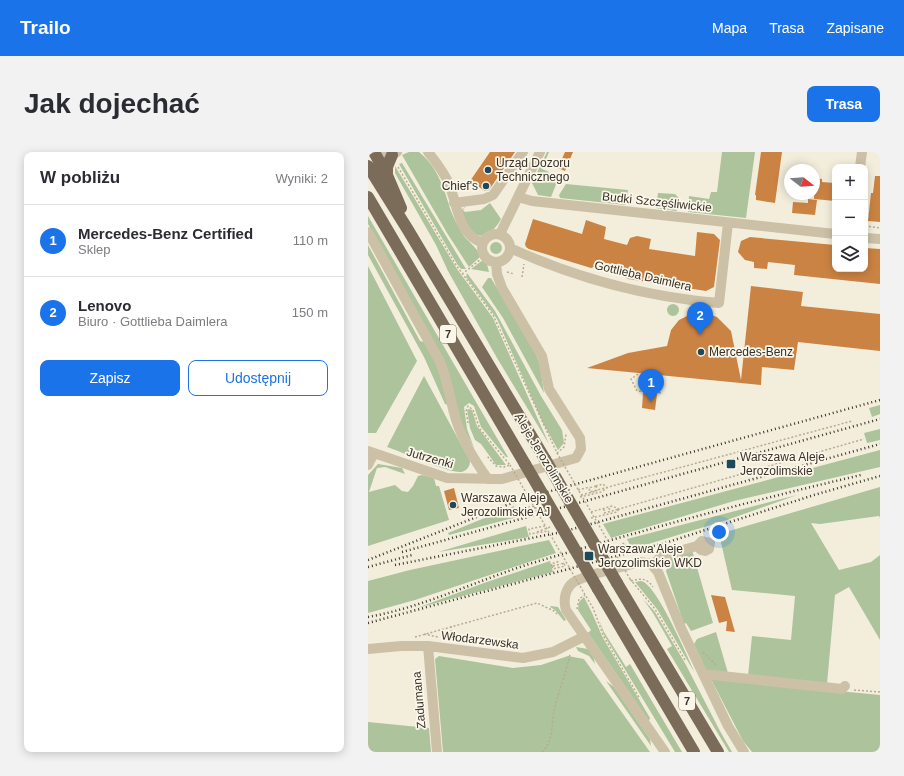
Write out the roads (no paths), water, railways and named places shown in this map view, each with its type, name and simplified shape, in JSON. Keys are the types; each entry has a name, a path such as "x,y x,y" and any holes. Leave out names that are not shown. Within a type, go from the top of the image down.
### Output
{"main road":[{"path":"374,152 387,175 400,205 408,230"},
{"path":"387,175 387,167 396,156"},
{"name":"Aleje Jerozolimskie","path":"368,166 545,459 718,752"},
{"name":"Aleje Jerozolimskie","path":"369,200 694,752"}],"street":[{"path":"377,152 396,156"},
{"path":"428,152 439,165 449,184 458,216 470,237 483,243"},
{"path":"454,203 484,199 493,195 523,152"},
{"path":"500,234 540,152"},
{"path":"860,164 862,152"},
{"name":"Budki Szczęśliwickie","path":"518,197 532,201 832,234"},
{"name":"Gottlieba Daimlera","path":"510,248 564,271 624,288 662,297 719,303 728,223"},
{"path":"368,232 438,360 447,379 459,428 473,456 488,479"},
{"path":"492,234 500,234 507,240 510,248 504,259 496,262 485,256 482,252 483,243 492,234"},
{"path":"868,238 880,239"},
{"name":"Jutrzenki","path":"371,452 447,478 488,479 508,477 570,461 580,453 582,445 576,432 549,389 542,356 502,288 497,274 496,262"},
{"path":"368,465 371,452"},
{"path":"653,565 661,556 697,546"},
{"path":"666,752 585,636 569,616 565,606 565,594 572,584 578,580 640,562 653,565 659,575 681,628 728,726 744,752"},
{"name":"Włodarzewska","path":"368,649 400,646 428,646 523,658 547,654 585,636"},
{"name":"Zadumana","path":"428,646 437,752"},
{"path":"703,674 844,688"}],"railway":[{"path":"368,560 522,499 880,400"},
{"path":"402,552 880,419"},
{"path":"395,565 562,532 880,444"},
{"path":"368,617 409,607 529,564 612,540 736,506 861,475"},
{"path":"368,623 665,543 814,495 880,476"},
{"path":"368,567 412,555"}],"place":[{"name":"Urząd Dozoru Technicznego","path":"488,170"},
{"name":"Chief's","path":"486,186"},
{"name":"Lenovo","path":"700,335"},
{"name":"Mercedes-Benz","path":"701,352"},
{"name":"Mercedes-Benz Certified","path":"651,402"},
{"name":"Warszawa Aleje Jerozolimskie","path":"731,464"},
{"name":"Warszawa Aleje Jerozolimskie AJ","path":"453,505"},
{"name":"Warszawa Aleje Jerozolimskie WKD","path":"589,556"}]}
